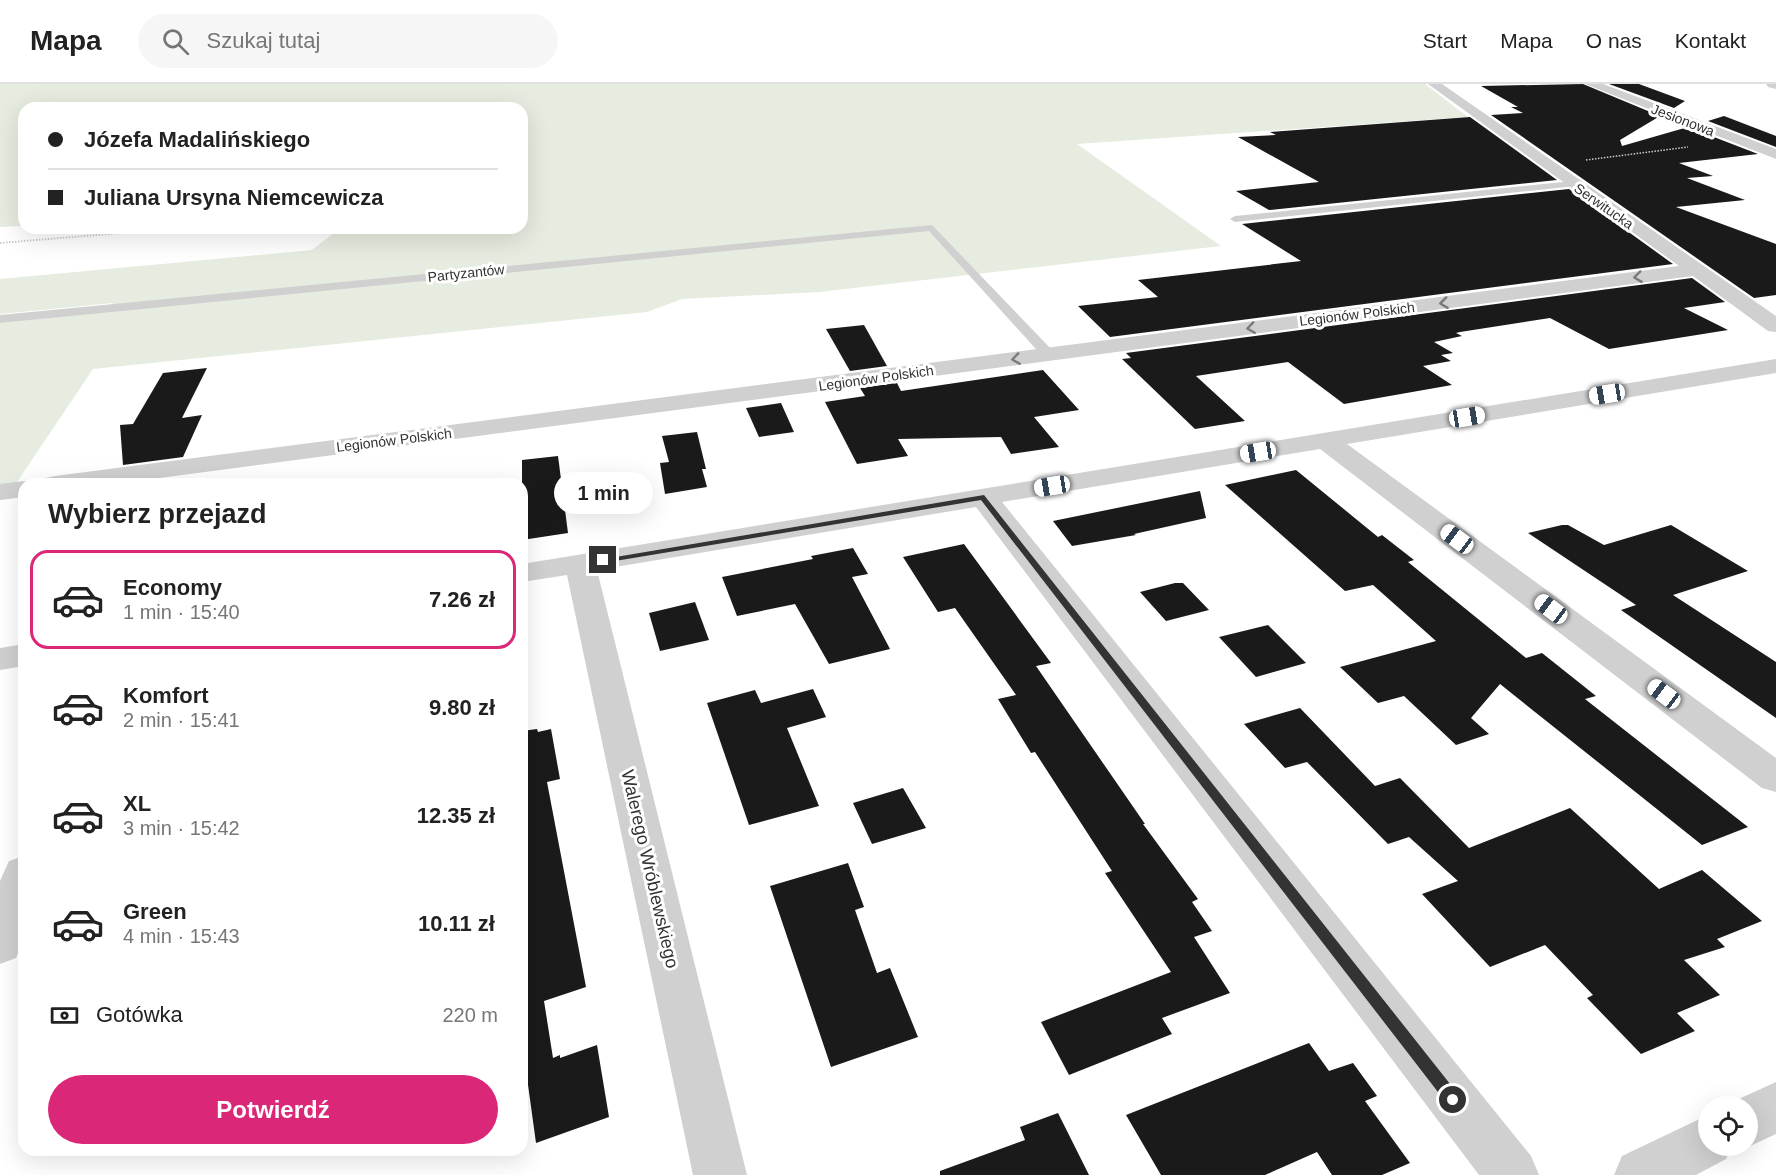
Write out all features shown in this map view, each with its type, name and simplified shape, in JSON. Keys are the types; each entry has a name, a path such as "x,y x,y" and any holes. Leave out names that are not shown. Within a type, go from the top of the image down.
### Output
{"street":[{"name":"Serwitucka","path":"1434,84 1776,326"},
{"name":"Jesionowa","path":"1591,84 1731,139 1776,154"},
{"path":"1731,139 1766,132"},
{"name":"Legionów Polskich","path":"101,478 1696,270"},
{"path":"528,572 1776,366"},
{"path":"1326,441 1776,778"},
{"path":"0,492 18,490"},
{"path":"984,497 1512,1175"},
{"name":"Walerego Wróblewskiego","path":"580,564 720,1175"},
{"path":"0,659 18,656"},
{"path":"0,944 18,891"},
{"path":"1758,1117 1776,1107"},
{"path":"1641,1175 1698,1146"}],"lane":[{"path":"1235,219 1573,184"},
{"name":"Partyzantów","path":"0,319 932,228 1049,355"}],"path":[{"path":"1579,161 1731,139"},
{"path":"0,243 108,234"}],"shaded area":[{"path":"0,84 1425,84 1468,117 1077,144 1221,246 819,292 682,299 647,312 93,369 15,485 0,487 0,323 107,312 113,303 0,314 0,279 312,250 332,234 528,234 528,102 18,102 18,226 0,227"}],"building":[{"path":"1583,84 1660,116 1620,140 1622,146 1688,127 1758,154 1679,163 1713,176 1687,178 1745,200 1676,207 1776,244 1776,295 1754,298 1491,115 1523,113 1511,107 1518,107 1481,86"},
{"path":"1609,84 1639,84 1685,101 1674,108"},
{"path":"1724,116 1776,136 1776,147 1708,121"},
{"path":"1470,117 1557,180 1269,210 1236,191 1319,182 1238,137 1276,135 1270,132"},
{"path":"1569,189 1673,264 1110,337 1078,306 1158,297 1138,280 1301,261 1242,224"},
{"path":"1692,278 1725,302 1684,308 1728,330 1609,349 1550,318 1460,332 1456,333 1462,336 1434,342 1453,353 1441,355 1451,361 1423,366 1452,385 1344,404 1288,362 1196,376 1245,421 1195,429 1122,359 1131,358 1126,353"},
{"path":"864,325 887,366 850,371 826,329"},
{"path":"207,368 182,418 202,415 183,457 123,465 120,425 133,424 163,373"},
{"path":"1043,370 1079,410 1034,417 1059,447 1011,454 1001,437 898,439 908,456 857,464 825,402 865,396 860,388 897,383 901,391"},
{"path":"781,403 794,432 759,437 746,408"},
{"path":"697,432 706,469 702,469 707,487 665,494 660,463 669,462 662,436"},
{"path":"558,456 568,533 528,539 528,478 522,478 522,460"},
{"path":"1296,470 1378,537 1382,535 1414,560 1408,562 1526,658 1542,653 1596,696 1585,699 1748,827 1702,845 1500,684 1471,718 1489,734 1456,745 1404,696 1378,703 1340,667 1436,641 1373,585 1345,591 1225,485"},
{"path":"1200,491 1206,518 1134,534 1136,535 1072,546 1053,521"},
{"path":"1568,525 1604,545 1671,525 1748,571 1673,595 1776,662 1776,718 1621,610 1636,605 1528,533"},
{"path":"964,544 1051,663 1036,666 1145,824 1143,824 1198,899 1192,902 1212,931 1194,937 1230,993 1162,1018 1172,1034 1069,1075 1041,1022 1171,972 1105,873 1112,871 1035,752 1031,753 998,699 1016,695 955,608 938,612 903,557"},
{"path":"853,548 868,574 852,577 890,649 829,664 795,604 737,616 722,577 813,559 811,556"},
{"path":"1183,583 1209,610 1166,621 1140,592"},
{"path":"695,602 709,640 660,651 649,613"},
{"path":"1268,625 1306,663 1256,677 1219,637"},
{"path":"813,689 826,717 787,728 819,806 749,825 707,703 755,690 761,703"},
{"path":"1300,708 1375,786 1400,778 1469,848 1570,808 1659,889 1702,870 1762,921 1717,939 1725,947 1684,960 1720,995 1677,1013 1695,1031 1641,1054 1587,998 1593,995 1545,945 1490,967 1422,894 1458,881 1409,837 1388,844 1307,762 1285,768 1244,724"},
{"path":"537,729 538,732 551,729 560,779 547,782 586,987 544,1001 553,1058 560,1055 560,1058 597,1045 609,1117 536,1143 528,1085 528,730"},
{"path":"903,788 926,828 872,844 853,803"},
{"path":"848,863 864,907 855,910 877,973 890,968 918,1037 831,1067 770,886"},
{"path":"1309,1043 1329,1071 1353,1063 1377,1096 1365,1101 1410,1163 1382,1175 1332,1175 1317,1152 1265,1175 1161,1175 1126,1115"},
{"path":"1058,1113 1089,1175 940,1175 940,1171 1025,1140 1020,1127"}],"route":[{"path":"603,560 984,497 1453,1100"}]}
